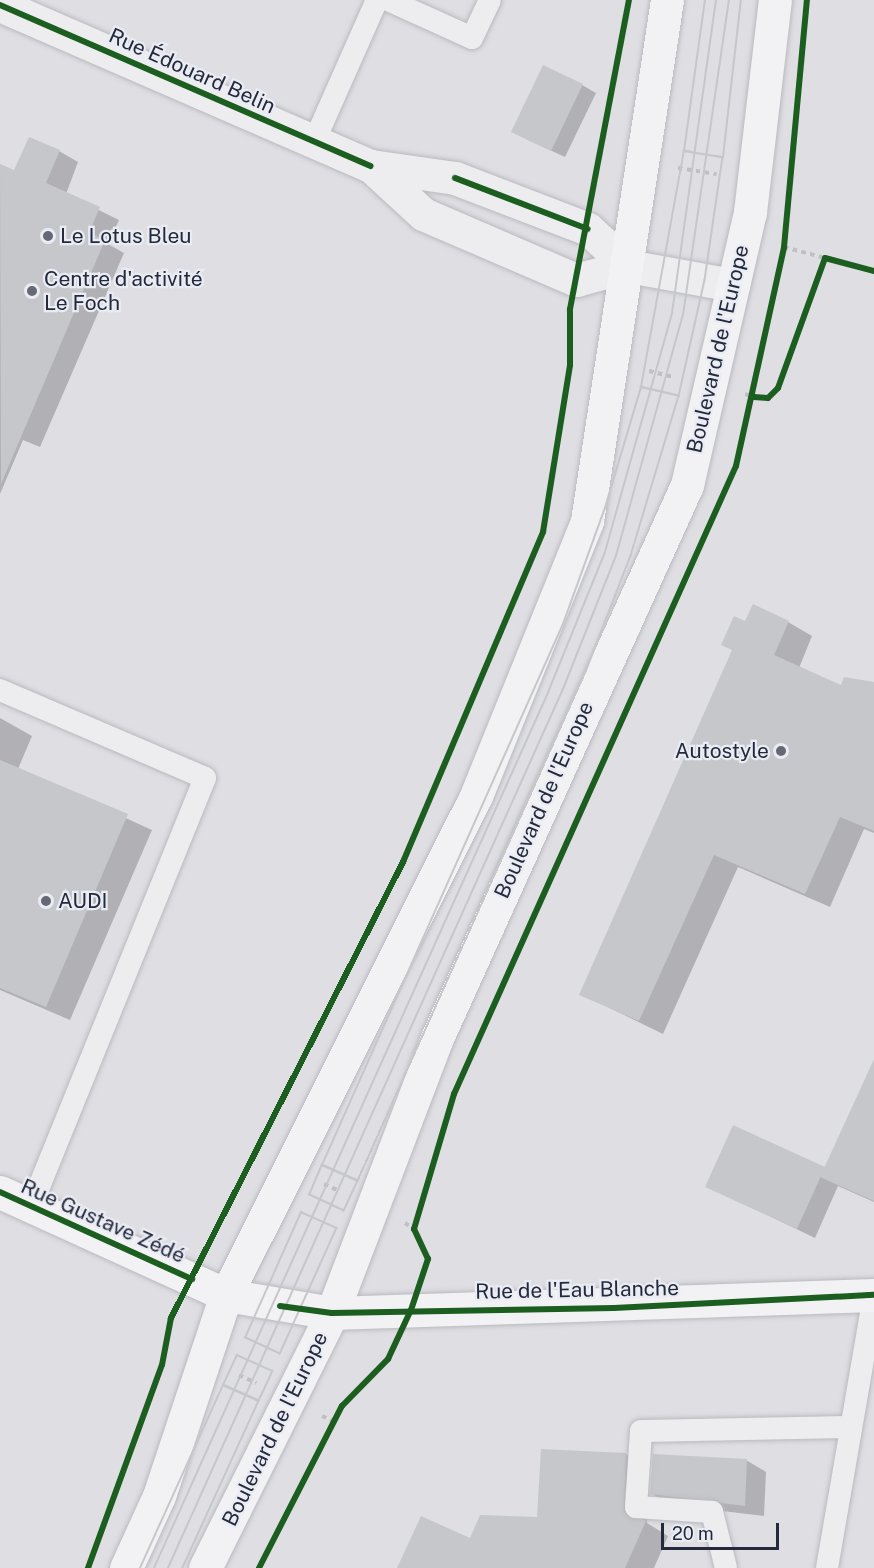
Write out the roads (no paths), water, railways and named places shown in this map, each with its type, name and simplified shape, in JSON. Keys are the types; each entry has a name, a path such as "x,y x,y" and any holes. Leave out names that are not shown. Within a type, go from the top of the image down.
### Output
{"main road":[{"path":"126,1568 159,1496 226,1294 489,764 587,521 668,0"},
{"name":"Boulevard de l'Europe","path":"205,1568 291,1400 332,1313 437,1038 687,485 733,285 754,176 775,0"},
{"name":"Rue Gustave Zédé","path":"0,1192 226,1294 280,1306"},
{"name":"Rue de l'Eau Blanche","path":"280,1306 332,1313 874,1296"}],"street":[{"name":"Rue Édouard Belin","path":"0,5 371,166 455,178 588,229 628,267"},
{"name":"Rue Édouard Belin","path":"371,166 423,214 576,280 628,267 733,285"}],"lane":[{"path":"314,142 377,0"},
{"path":"388,0 472,38 490,0"},
{"path":"0,690 205,778 31,1206"},
{"path":"827,1568 849,1426 874,1296"},
{"path":"726,1568 712,1512 636,1507 641,1431 849,1426"}],"tram line":[{"path":"691,152 684,151 705,0"},
{"path":"154,1568 547,695 605,552 672,313 716,0"},
{"path":"168,1568 563,689 616,556 683,315 729,0"},
{"path":"715,156 723,157 741,0"},
{"path":"684,151 723,157 705,280 679,396 641,387 684,151"},
{"path":"641,387 679,396 631,556 586,672 358,1181 322,1165 563,624 605,508 641,387"},
{"path":"322,1165 358,1181 344,1211 309,1195 322,1165"},
{"path":"301,1212 337,1228 280,1354 245,1338 301,1212"},
{"path":"237,1355 273,1371 259,1401 223,1385 237,1355"},
{"path":"140,1568 223,1385 259,1401 183,1568"}],"place":[{"name":"Le Lotus Bleu","path":"48,236"},
{"name":"Centre d'activité Le Foch","path":"32,291"},
{"name":"Autostyle","path":"781,751"},
{"name":"AUDI","path":"46,901"}]}
